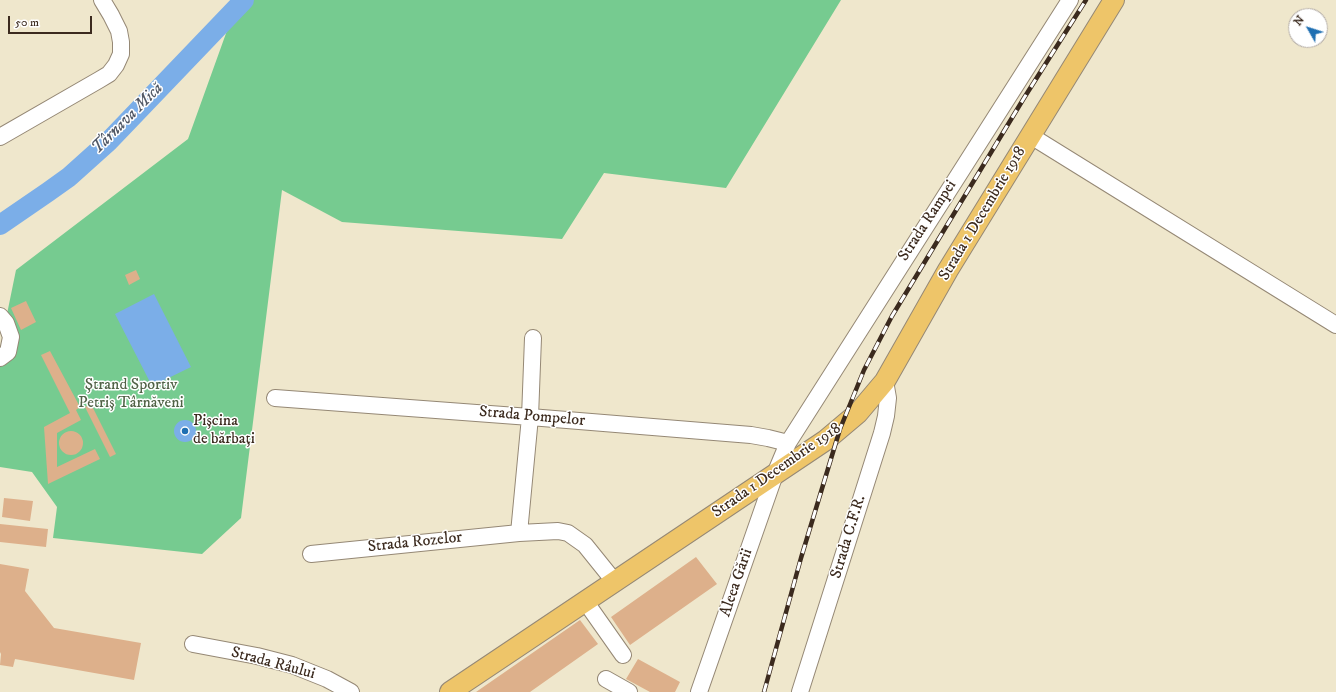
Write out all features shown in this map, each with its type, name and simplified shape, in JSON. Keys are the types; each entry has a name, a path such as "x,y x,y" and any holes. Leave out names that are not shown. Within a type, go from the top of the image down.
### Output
{"main road":[{"name":"Strada 1 Decembrie 1918","path":"450,692 826,440 858,413 885,381 948,270 1114,0"}],"street":[{"path":"0,137 109,74 116,65 121,54 119,31 102,0"},
{"name":"Strada Rampei","path":"775,474 788,443 1070,0"},
{"path":"1031,136 1336,325"},
{"path":"0,316 6,323 11,337 8,352 0,358"},
{"path":"519,533 530,416 533,338"},
{"name":"Strada C.F.R.","path":"800,692 882,433 888,398 885,381"},
{"name":"Strada Pompelor","path":"275,398 530,416 751,435 788,443"},
{"name":"Aleea Gării","path":"699,692 775,474"},
{"name":"Strada Rozelor","path":"311,554 519,533 558,531 568,533 585,545 614,581"},
{"path":"585,601 623,655"},
{"name":"Strada Râului","path":"193,644 257,656 292,665 327,679 350,692"},
{"path":"606,679 629,692"}],"green space":[{"name":"Ștrand Sportiv Petriș Târnăveni","path":"238,0 841,0 726,188 604,173 562,239 342,222 282,190 241,518 202,554 53,538 57,507 32,472 0,467 0,366 15,354 7,314 16,270 188,139"}],"water":[{"path":"154,294 191,367 152,386 115,314"},
{"name":"Pișcina de bărbați","path":"185,420 193,423 196,431 193,439 185,442 177,439 174,431 177,423"}],"building":[{"path":"136,270 140,279 129,285 125,275"},
{"path":"26,301 36,322 21,330 11,308"},
{"path":"50,351 80,407 76,410 81,420 57,433 57,467 95,449 100,459 48,484 44,427 70,413 41,355"},
{"path":"91,404 116,454 110,457 85,407"},
{"path":"71,431 76,432 82,438 82,448 76,454 71,455 66,454 60,448 59,443 60,438 66,432"},
{"path":"4,498 33,501 30,521 2,517"},
{"path":"0,524 48,529 46,547 0,542"},
{"path":"696,557 717,584 630,645 611,617"},
{"path":"0,564 29,569 25,591 54,628 141,643 134,680 15,659 13,667 0,665"},
{"path":"580,620 598,644 530,692 476,692"},
{"path":"638,659 680,682 675,692 650,692 626,679"}],"waterway":[{"name":"Târnava Mică","path":"0,225 69,177 108,142 244,0"}],"railway":[{"path":"764,692 801,558 840,429 864,370 892,316 1024,98 1086,0"}],"place":[{"name":"Pișcina de bărbați","path":"185,431"}]}
